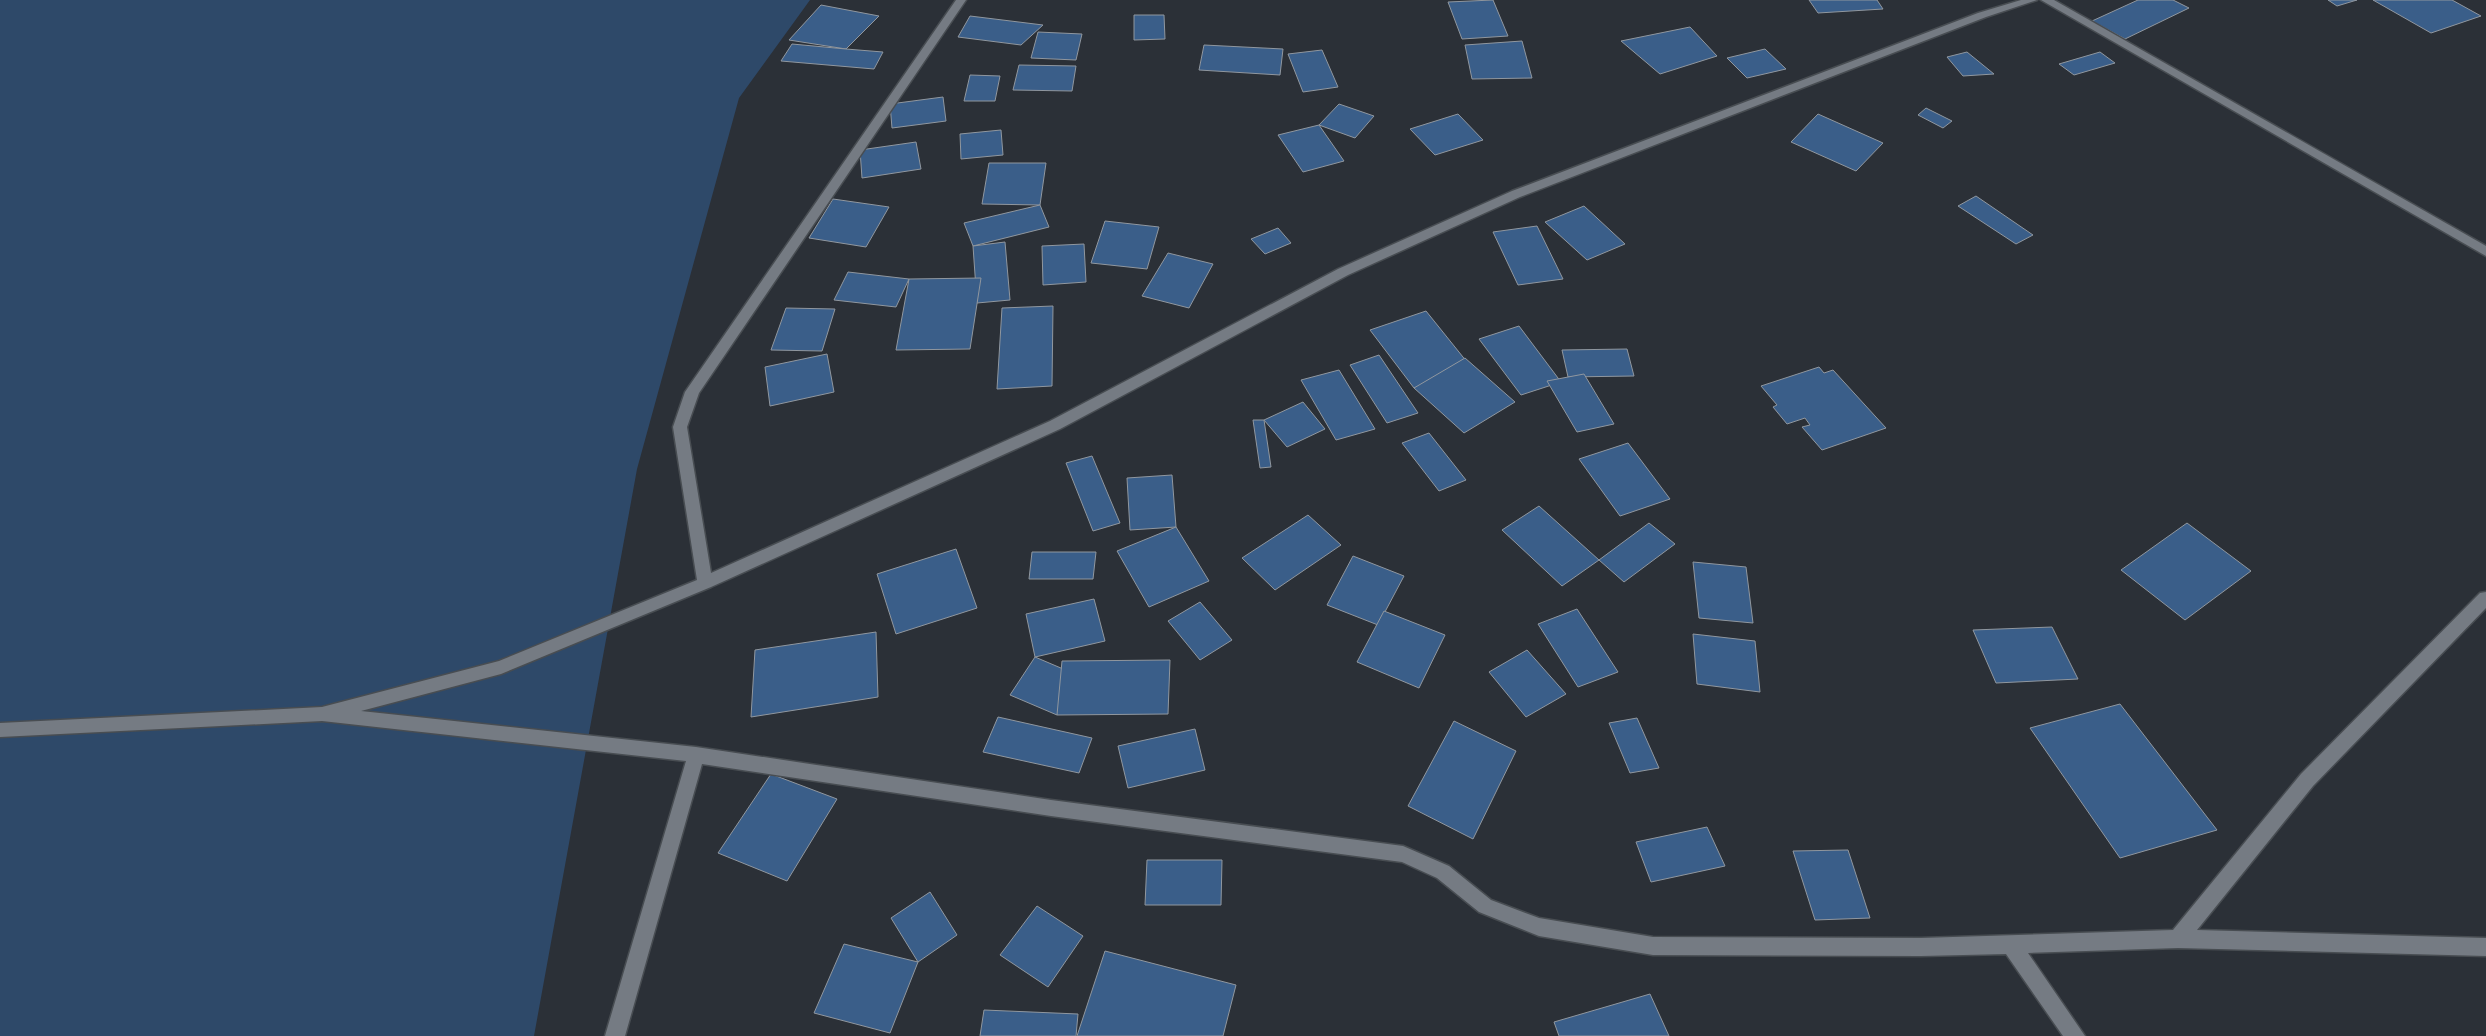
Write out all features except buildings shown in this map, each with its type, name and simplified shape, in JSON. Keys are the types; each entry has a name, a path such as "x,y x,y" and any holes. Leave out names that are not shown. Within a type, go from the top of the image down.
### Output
{"street":[{"path":"705,583 680,427 692,392 961,0"},
{"path":"322,714 501,668 705,583 1055,425 1343,272 1516,194 1982,14 2032,0"},
{"path":"2046,0 2486,252"},
{"path":"2178,939 2307,780 2486,598"},
{"path":"0,730 322,714 696,755 1041,806 1403,854 1443,872 1485,906 1539,927 1652,946 1921,947 2178,939 2486,947"},
{"path":"615,1036 696,755"},
{"path":"2011,944 2075,1036"}],"shaded area":[{"path":"0,0 810,0 739,98 637,469 534,1036 0,1036"}]}
